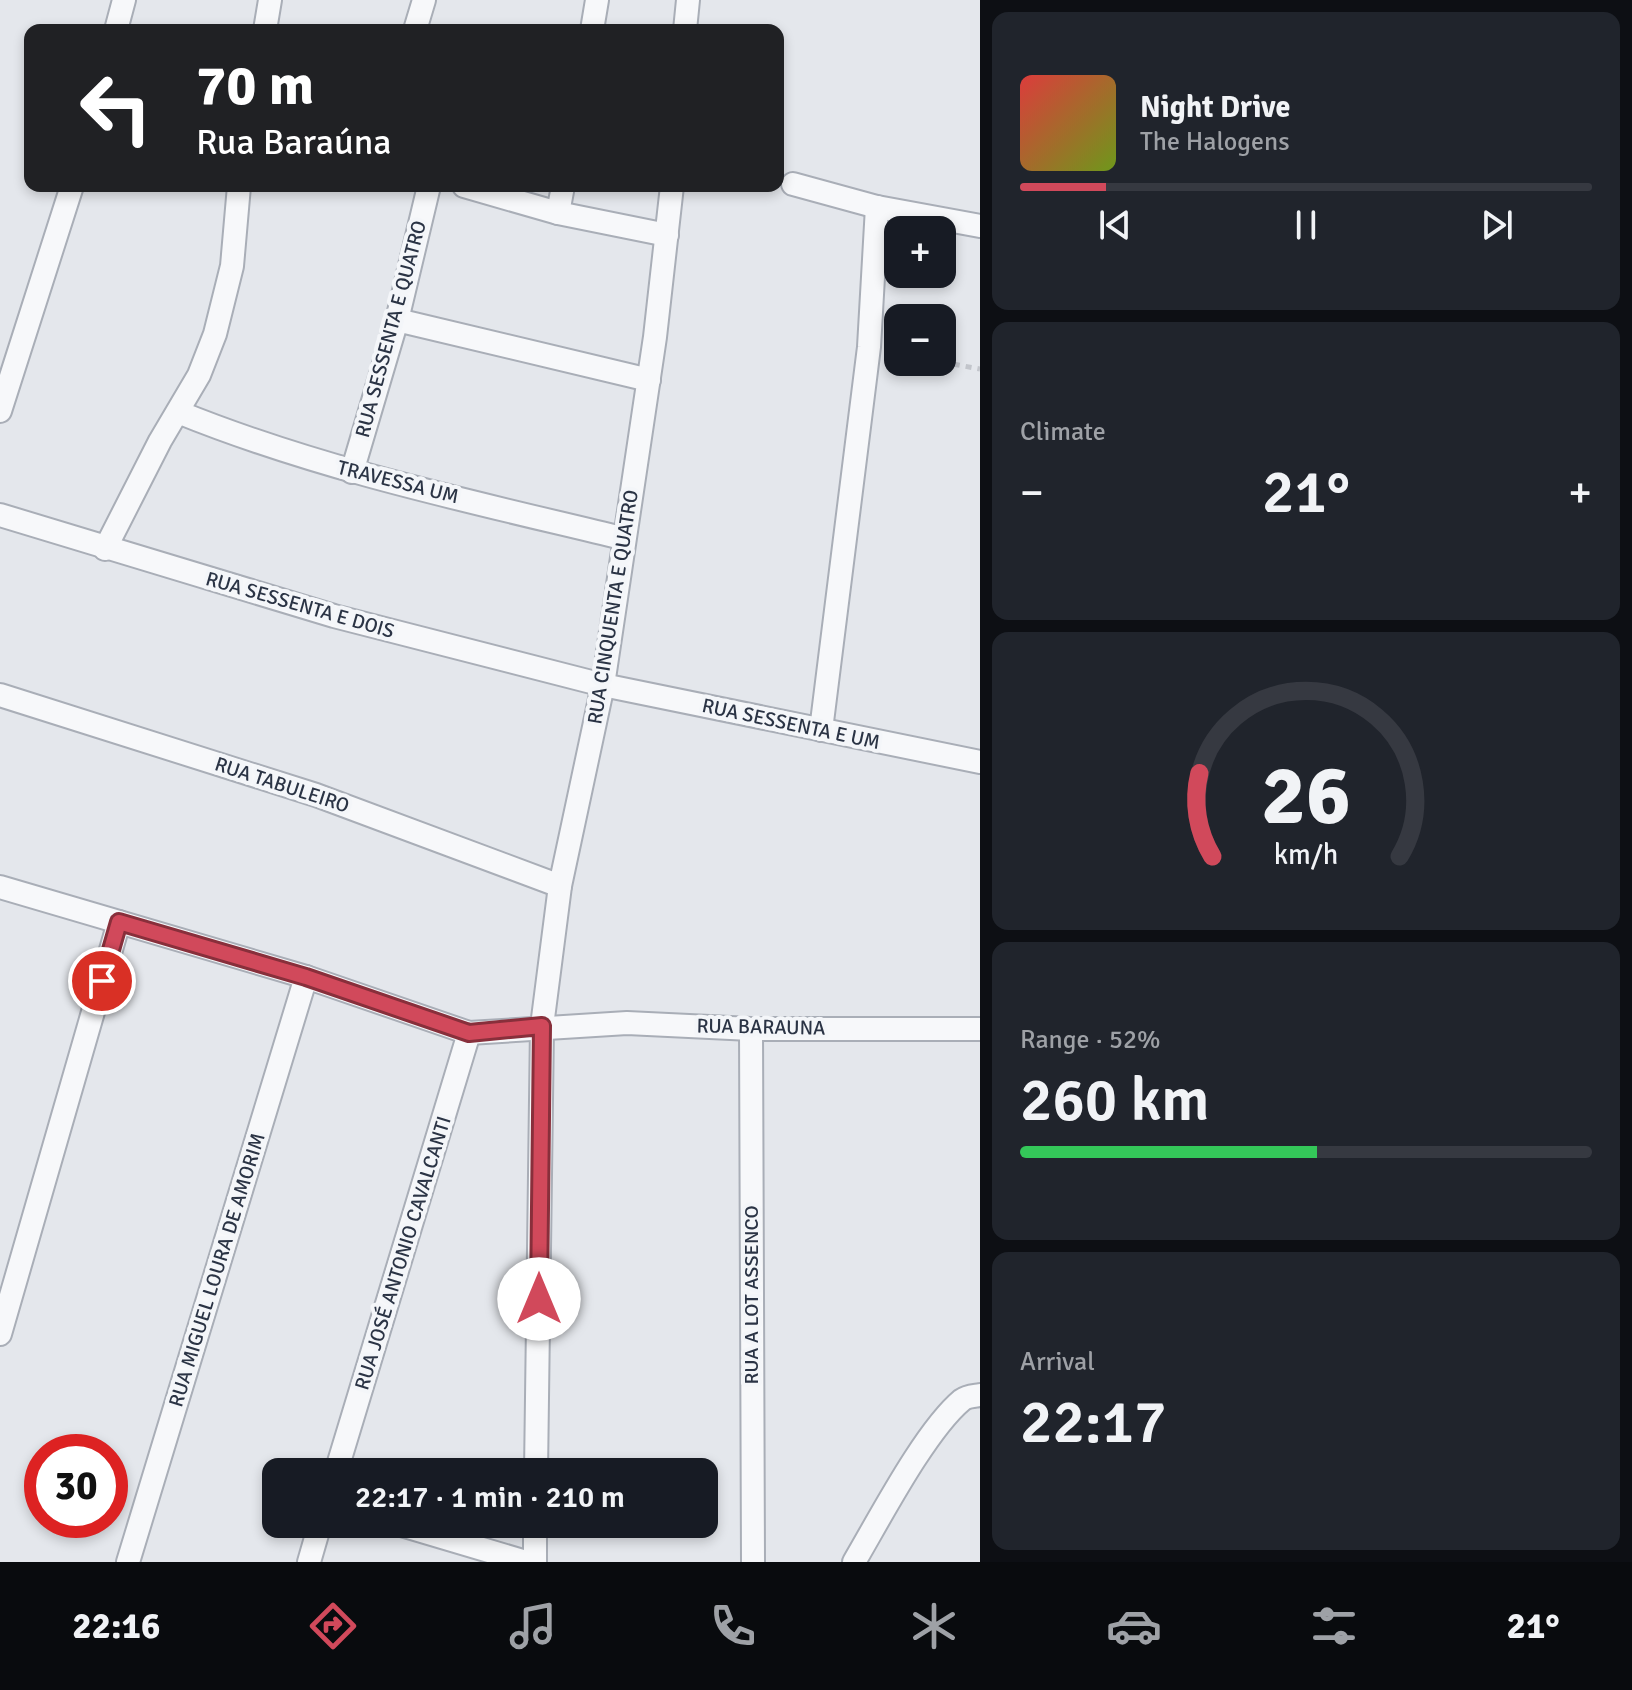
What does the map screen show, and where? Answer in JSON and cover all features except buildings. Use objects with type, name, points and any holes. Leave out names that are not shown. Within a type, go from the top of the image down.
[{"type":"street","points":[[118,24],[124,0]]},
{"type":"street","points":[[266,24],[270,0]]},
{"type":"street","points":[[417,24],[424,0]]},
{"type":"street","points":[[593,24],[597,0]]},
{"type":"street","points":[[686,24],[688,0]]},
{"type":"street","points":[[793,184],[877,207],[980,226]]},
{"type":"street","points":[[0,411],[70,192]]},
{"type":"street","points":[[105,549],[199,375],[224,303],[232,266],[238,192]]},
{"type":"street","name":"RUA SESSENTA E QUATRO","points":[[352,472],[397,320],[428,192]]},
{"type":"street","points":[[485,192],[558,213],[667,235]]},
{"type":"street","points":[[558,213],[562,192]]},
{"type":"street","name":"RUA CINQUENTA E QUATRO","points":[[536,1458],[542,1026],[560,886],[603,685],[622,538],[649,380],[671,192]]},
{"type":"street","points":[[821,730],[869,347],[877,207]]},
{"type":"street","points":[[397,320],[649,380]]},
{"type":"street","name":"TRAVESSA UM","points":[[178,412],[233,434],[352,472],[622,538]]},
{"type":"street","name":"RUA SESSENTA E DOIS","points":[[0,515],[334,616],[603,685]]},
{"type":"street","name":"RUA SESSENTA E UM","points":[[603,685],[980,762]]},
{"type":"street","name":"RUA TABULEIRO","points":[[0,695],[316,795],[560,886]]},
{"type":"street","points":[[0,887],[306,977],[469,1033]]},
{"type":"street","points":[[0,1334],[119,922]]},
{"type":"street","name":"RUA MIGUEL LOURA DE AMORIM","points":[[128,1562],[306,977]]},
{"type":"street","name":"RUA BARAUNA","points":[[469,1033],[627,1023],[751,1029],[980,1029]]},
{"type":"street","name":"RUA A LOT ASSENCO","points":[[751,1029],[753,1562]]},
{"type":"street","name":"RUA JOSÉ ANTONIO CAVALCANTI","points":[[340,1458],[469,1033]]},
{"type":"street","points":[[854,1562],[916,1460],[972,1396]]},
{"type":"street","points":[[309,1562],[316,1538]]},
{"type":"street","points":[[445,1538],[526,1562]]},
{"type":"street","points":[[535,1538],[535,1562]]},
{"type":"path","points":[[956,365],[980,369]]},
{"type":"route","points":[[102,981],[119,922],[306,977],[469,1033],[542,1026],[539,1299]]}]
